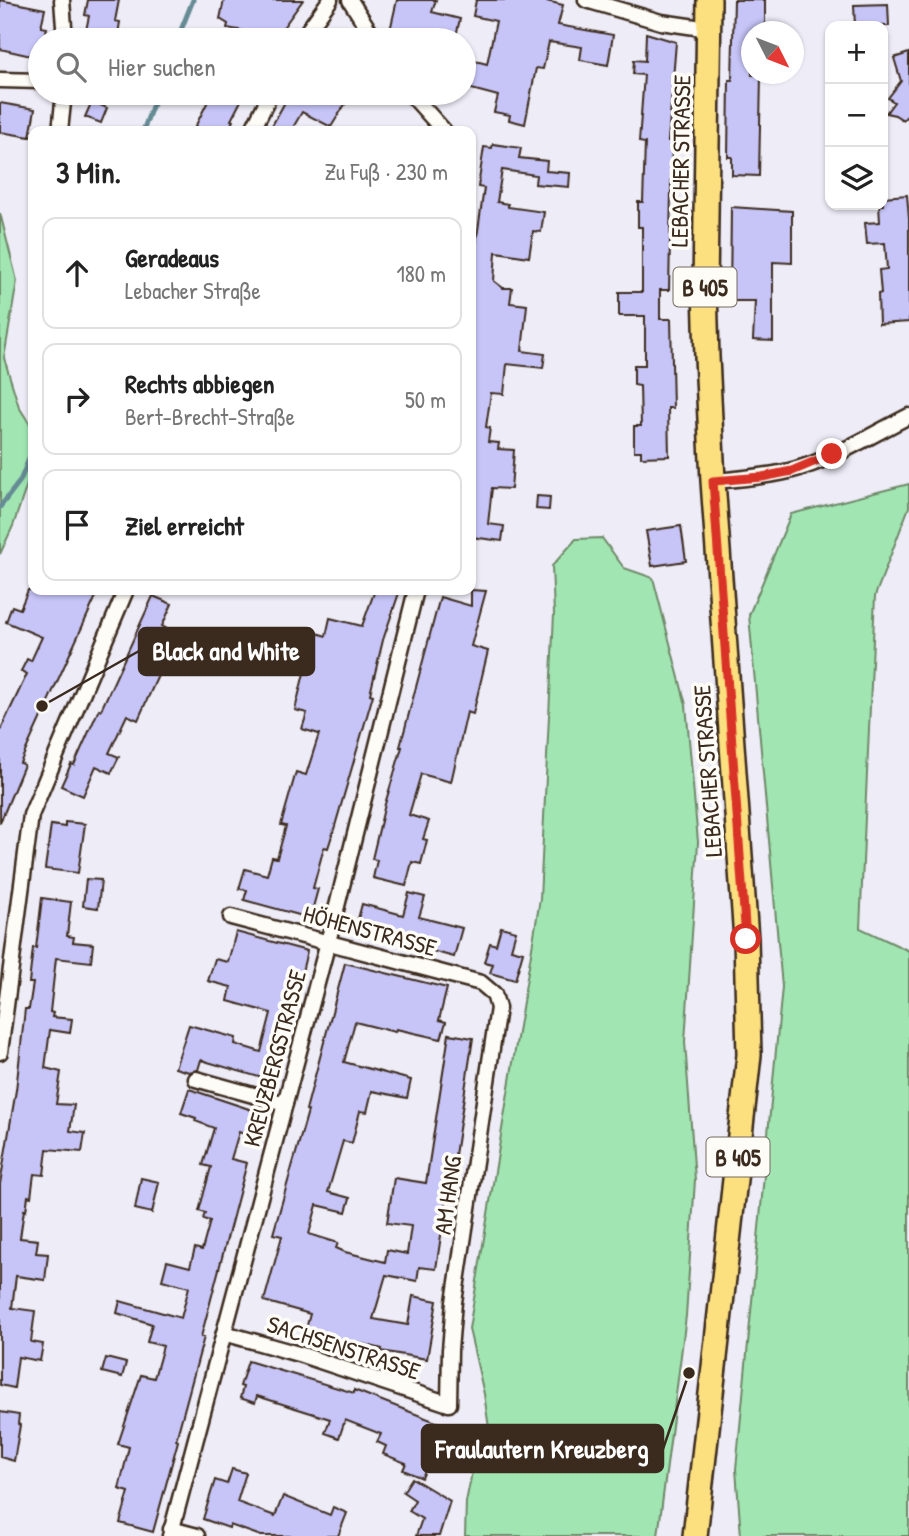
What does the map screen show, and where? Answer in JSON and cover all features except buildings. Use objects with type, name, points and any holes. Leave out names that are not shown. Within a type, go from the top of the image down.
[{"type":"main road","name":"LEBACHER STRASSE","points":[[695,1536],[749,1055],[746,939],[713,481],[705,289],[709,0]]},
{"type":"street","points":[[62,0],[64,28]]},
{"type":"street","points":[[310,28],[330,0]]},
{"type":"street","points":[[350,0],[368,28]]},
{"type":"street","points":[[586,0],[661,22],[709,29]]},
{"type":"street","points":[[0,80],[28,81]]},
{"type":"street","points":[[61,126],[63,105]]},
{"type":"street","points":[[254,126],[265,105]]},
{"type":"street","points":[[421,105],[440,126]]},
{"type":"street","points":[[713,481],[762,477],[792,471],[909,416]]},
{"type":"street","points":[[0,1052],[31,815],[125,595]]},
{"type":"street","name":"KREUZBERGSTRASSE","points":[[170,1532],[328,942],[415,595]]},
{"type":"street","name":"HÖHENSTRASSE","points":[[231,917],[481,983],[494,994]]},
{"type":"street","name":"AM HANG","points":[[449,1404],[454,1302],[498,1008],[494,994]]},
{"type":"street","points":[[196,1079],[285,1104]]},
{"type":"street","name":"SACHSENSTRASSE","points":[[224,1333],[302,1355],[449,1404]]},
{"type":"street","points":[[170,1532],[197,1536]]},
{"type":"green space","points":[[0,213],[17,281],[4,358],[19,407],[28,421],[28,482],[0,554]]},
{"type":"green space","points":[[909,484],[909,507],[875,596],[860,928],[909,951],[909,1536],[741,1536],[736,1469],[782,987],[749,615],[791,514]]},
{"type":"green space","points":[[602,538],[624,568],[653,578],[686,705],[698,842],[685,1042],[695,1180],[686,1316],[658,1536],[465,1536],[466,1502],[475,1457],[489,1428],[469,1329],[540,899],[554,614],[552,566],[576,539]]},
{"type":"waterway","points":[[182,28],[193,0]]},
{"type":"waterway","points":[[145,126],[153,105]]},
{"type":"waterway","points":[[0,507],[20,481],[28,461]]},
{"type":"place","name":"Black and White","points":[[42,706]]},
{"type":"place","name":"Fraulautern Kreuzberg","points":[[689,1373]]},
{"type":"route","points":[[746,939],[713,481],[762,477],[792,471],[832,454]]}]
